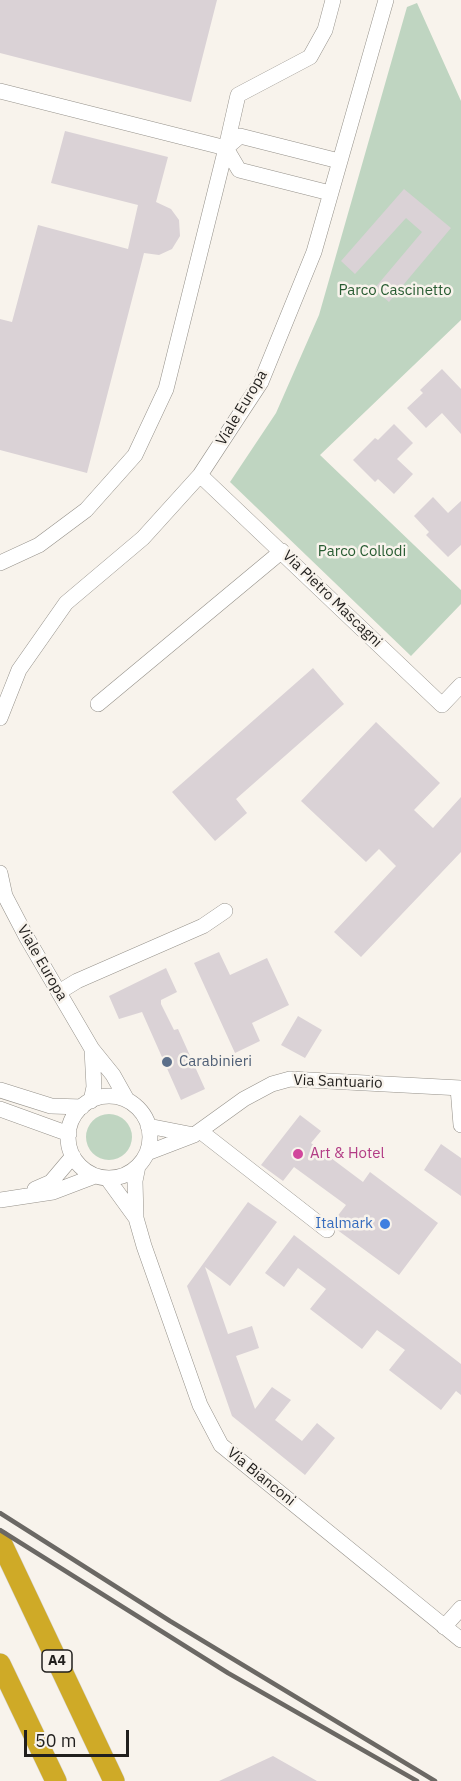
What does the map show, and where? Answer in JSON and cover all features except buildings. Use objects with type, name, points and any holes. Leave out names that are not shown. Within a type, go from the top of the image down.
[{"type":"highway","name":"A4","points":[[0,1540],[114,1781]]},
{"type":"highway","points":[[0,1664],[56,1781]]},
{"type":"street","points":[[0,563],[39,545],[86,510],[135,455],[166,389],[238,95],[310,57],[325,30],[333,0]]},
{"type":"street","name":"Viale Europa","points":[[0,718],[19,670],[66,603],[143,538],[200,475],[261,382],[314,252],[386,0]]},
{"type":"street","points":[[0,91],[226,148],[239,170],[330,193]]},
{"type":"street","points":[[226,148],[240,136],[339,161]]},
{"type":"street","name":"Via Pietro Mascagni","points":[[200,475],[442,705],[461,686]]},
{"type":"street","points":[[98,704],[282,551]]},
{"type":"street","name":"Viale Europa","points":[[0,873],[5,896],[58,992],[92,1049],[113,1075],[127,1100]]},
{"type":"street","points":[[58,992],[77,981],[203,926],[225,910]]},
{"type":"street","name":"Viale Europa","points":[[86,1104],[93,1087],[92,1049]]},
{"type":"street","name":"Via Santuario","points":[[147,1153],[197,1133],[244,1099],[272,1084],[290,1079],[460,1088]]},
{"type":"street","points":[[460,1088],[461,1125]]},
{"type":"street","points":[[0,1090],[51,1106],[86,1104],[109,1097],[127,1100],[144,1115],[150,1139],[147,1153],[138,1166],[118,1177],[101,1177],[53,1192],[21,1195],[0,1200]]},
{"type":"street","points":[[86,1104],[70,1124],[69,1134],[73,1156],[86,1171],[101,1177]]},
{"type":"street","points":[[0,1109],[69,1134]]},
{"type":"street","points":[[148,1126],[197,1133],[327,1230]]},
{"type":"street","points":[[21,1195],[51,1182],[73,1156]]},
{"type":"street","name":"Via Bianconi","points":[[138,1166],[136,1218],[200,1405],[221,1445],[461,1640]]},
{"type":"street","name":"Via Bianconi","points":[[101,1177],[136,1218]]},
{"type":"street","points":[[444,1627],[461,1608]]},
{"type":"green space","name":"Parco Cascinetto","points":[[417,3],[461,101],[461,320],[320,455],[461,590],[461,604],[411,656],[230,482],[276,413],[319,315],[407,7]]},
{"type":"green space","points":[[109,1114],[125,1121],[132,1137],[125,1153],[109,1160],[93,1153],[86,1137],[93,1121]]},
{"type":"railway","points":[[0,1513],[170,1621],[435,1781]]},
{"type":"railway","points":[[0,1530],[228,1673],[417,1781]]},
{"type":"place","name":"Carabinieri","points":[[167,1062]]},
{"type":"place","name":"Art & Hotel","points":[[298,1154]]},
{"type":"place","name":"Italmark","points":[[385,1224]]},
{"type":"park label","name":"Parco Collodi","points":[[362,552]]}]
